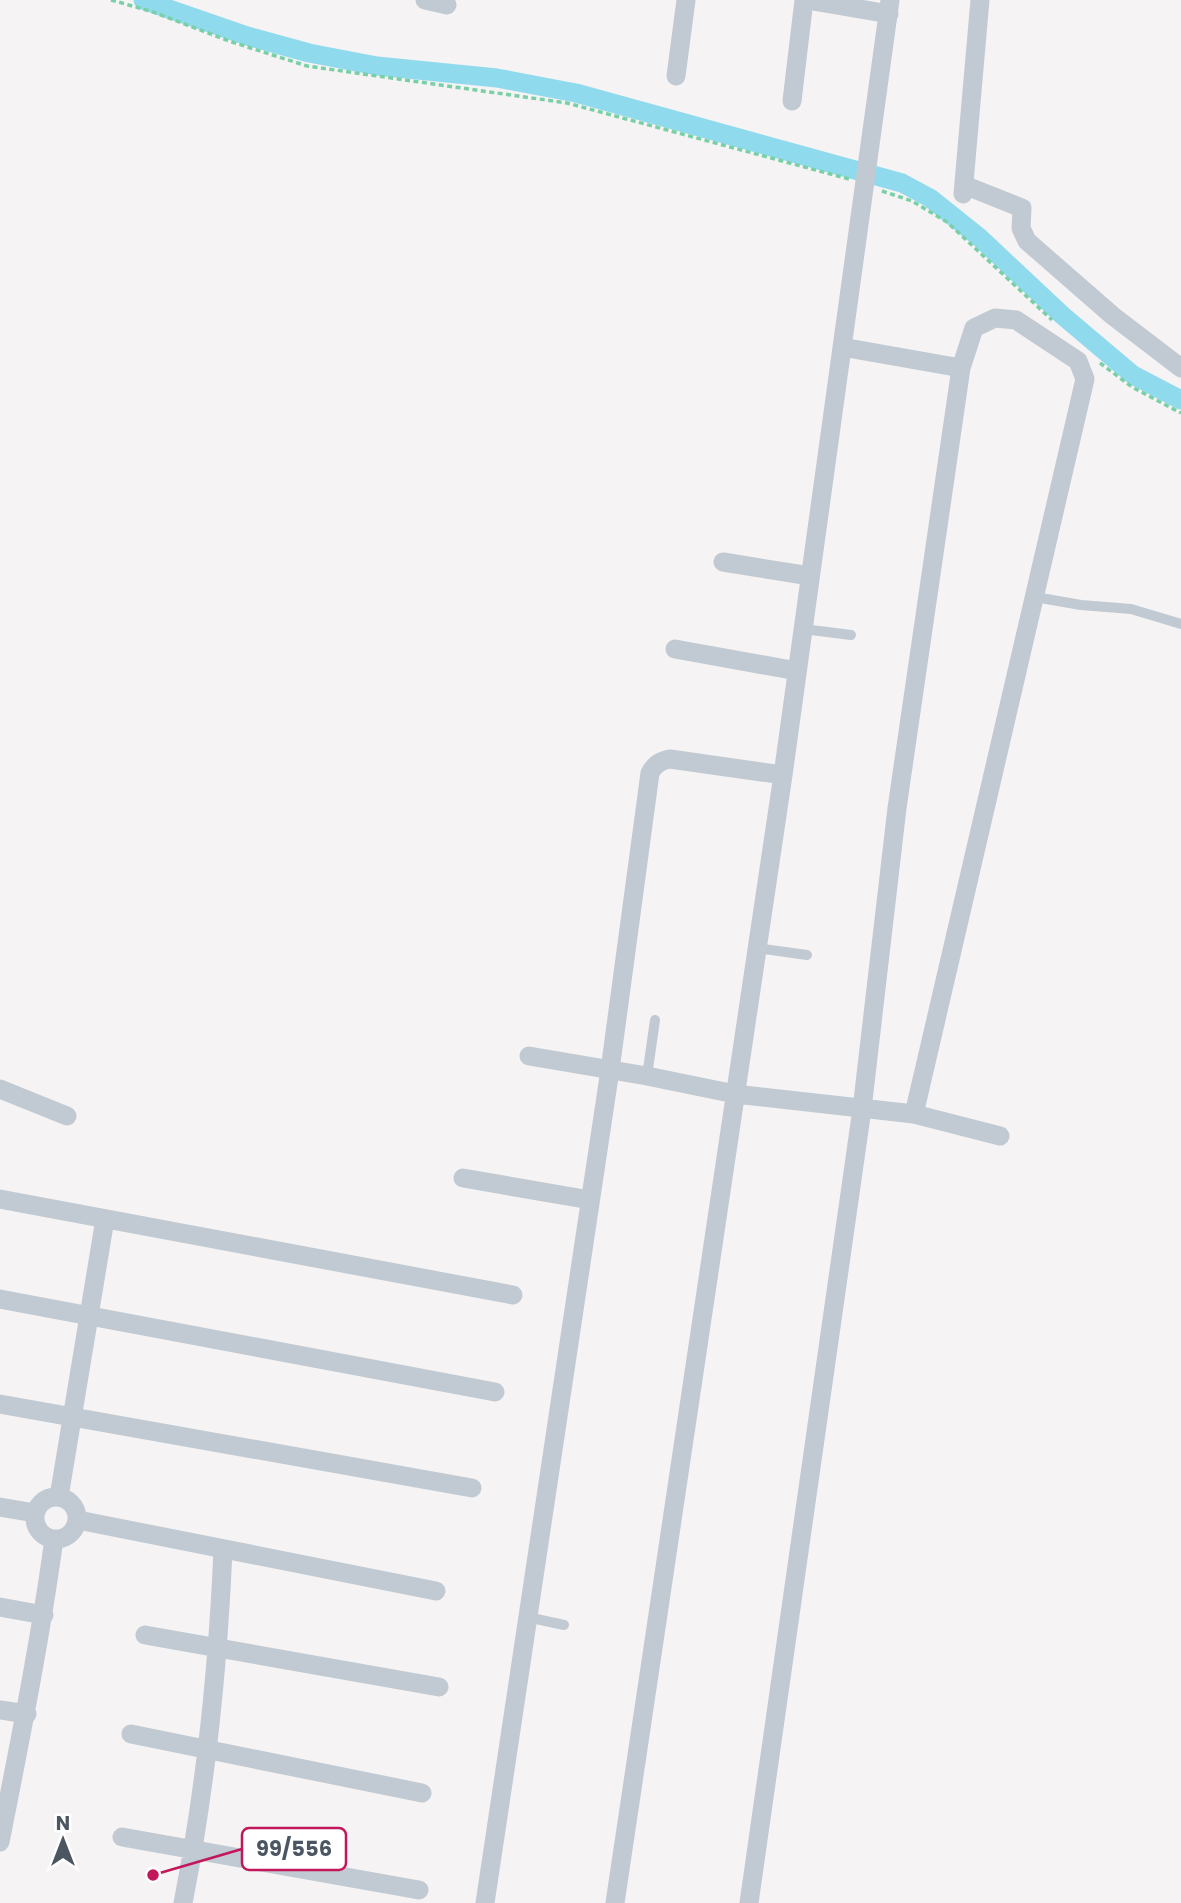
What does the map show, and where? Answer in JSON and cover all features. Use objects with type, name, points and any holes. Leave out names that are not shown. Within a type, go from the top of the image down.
[{"type":"street","points":[[425,0],[447,5]]},
{"type":"street","points":[[676,76],[685,0]]},
{"type":"street","points":[[615,1903],[783,775],[842,347],[868,182],[889,7],[806,0],[792,101]]},
{"type":"street","points":[[980,0],[963,190],[1022,208],[1021,228],[1027,241],[1113,316],[1181,368]]},
{"type":"street","points":[[749,1903],[862,1109],[897,808],[961,368],[974,328],[995,318],[1016,320],[1078,361],[1085,379],[914,1114]]},
{"type":"street","points":[[842,347],[961,368]]},
{"type":"street","points":[[723,562],[810,576]]},
{"type":"street","points":[[675,649],[797,671]]},
{"type":"street","points":[[485,1903],[610,1070],[650,773],[661,761],[670,759],[783,775]]},
{"type":"street","points":[[529,1056],[734,1094],[914,1114],[1000,1136]]},
{"type":"street","points":[[0,1089],[67,1116]]},
{"type":"street","points":[[463,1178],[590,1200]]},
{"type":"street","points":[[0,1199],[513,1295]]},
{"type":"street","points":[[59,1497],[105,1219]]},
{"type":"street","points":[[0,1299],[495,1392]]},
{"type":"street","points":[[0,1404],[472,1488]]},
{"type":"street","points":[[59,1497],[73,1505],[78,1520],[67,1537],[54,1539],[41,1533],[35,1513],[47,1499],[59,1497]]},
{"type":"street","points":[[0,1507],[35,1513]]},
{"type":"street","points":[[78,1520],[436,1591]]},
{"type":"street","points":[[0,1842],[3,1812],[26,1714],[44,1615],[54,1539]]},
{"type":"street","points":[[183,1903],[194,1851],[208,1751],[219,1646],[223,1549]]},
{"type":"street","points":[[0,1607],[44,1615]]},
{"type":"street","points":[[145,1635],[439,1687]]},
{"type":"street","points":[[0,1710],[26,1714]]},
{"type":"street","points":[[131,1734],[422,1793]]},
{"type":"street","points":[[122,1837],[419,1890]]},
{"type":"lane","points":[[1035,597],[1081,605],[1131,609],[1181,624]]},
{"type":"lane","points":[[803,629],[851,635]]},
{"type":"lane","points":[[757,948],[807,956]]},
{"type":"lane","points":[[647,1076],[655,1020]]},
{"type":"lane","points":[[527,1617],[564,1625]]},
{"type":"path","points":[[111,0],[307,65],[567,103],[868,182],[912,201],[947,222],[1058,325]]},
{"type":"path","points":[[1092,358],[1132,387],[1181,413]]},
{"type":"waterway","points":[[143,0],[247,36],[309,53],[377,66],[497,78],[576,93],[902,183],[930,198],[980,238],[1062,315],[1133,375],[1181,400]]},
{"type":"place","name":"99/556","points":[[153,1875]]}]
